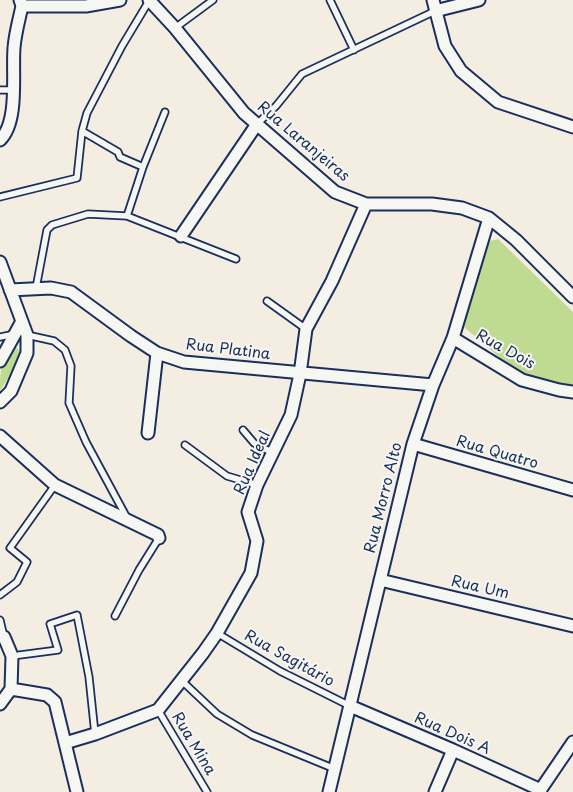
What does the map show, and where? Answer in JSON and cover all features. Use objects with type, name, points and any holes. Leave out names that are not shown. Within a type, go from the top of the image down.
[{"type":"street","points":[[0,140],[4,136],[13,109],[14,48],[21,3],[86,6],[120,0]]},
{"type":"street","name":"Rua Laranjeiras","points":[[149,0],[175,28],[230,96],[257,124],[335,192],[366,204],[442,205],[462,208],[488,218],[516,240],[573,298]]},
{"type":"street","points":[[478,0],[434,5],[445,46],[461,71],[498,102],[573,127]]},
{"type":"street","points":[[181,236],[257,124]]},
{"type":"street","name":"Rua Ideal","points":[[65,743],[95,734],[158,710],[217,633],[251,573],[257,541],[248,512],[257,485],[291,415],[300,374],[306,329],[332,281],[366,204]]},
{"type":"street","name":"Rua Morro Alto","points":[[329,792],[413,444],[433,385],[453,338],[488,218]]},
{"type":"street","points":[[0,262],[27,335],[27,353],[11,391],[0,402]]},
{"type":"street","name":"Rua Platina","points":[[10,290],[51,288],[71,292],[157,353],[184,362],[433,385]]},
{"type":"street","points":[[0,361],[21,323]]},
{"type":"street","name":"Rua Dois","points":[[453,338],[522,380],[573,392]]},
{"type":"street","points":[[148,433],[157,353]]},
{"type":"street","points":[[0,436],[55,485],[158,535],[159,538]]},
{"type":"street","name":"Rua Quatro","points":[[413,444],[573,490]]},
{"type":"street","name":"Rua Um","points":[[380,580],[573,626]]},
{"type":"street","points":[[0,704],[11,689],[12,656],[2,637]]},
{"type":"street","points":[[11,689],[47,695],[55,702],[77,792]]},
{"type":"street","name":"Rua Dois A","points":[[350,706],[453,750],[540,791]]},
{"type":"street","points":[[540,791],[573,742]]},
{"type":"street","points":[[435,792],[453,750]]},
{"type":"lane","points":[[0,197],[77,178],[82,131],[87,112],[149,0]]},
{"type":"lane","points":[[175,28],[213,0]]},
{"type":"lane","points":[[330,0],[354,50]]},
{"type":"lane","points":[[257,124],[276,106],[302,74],[354,50],[434,5]]},
{"type":"lane","points":[[0,90],[13,90]]},
{"type":"lane","points":[[127,216],[143,167],[165,112]]},
{"type":"lane","points":[[82,131],[118,152],[120,157],[143,167]]},
{"type":"lane","points":[[36,288],[47,230],[52,225],[88,214],[127,216],[236,259]]},
{"type":"lane","points":[[268,301],[306,329]]},
{"type":"lane","points":[[0,337],[15,334],[27,335],[54,341],[65,350],[71,366],[68,403],[86,442],[129,522]]},
{"type":"lane","points":[[243,430],[254,443],[273,453]]},
{"type":"lane","points":[[185,445],[227,476],[257,485]]},
{"type":"lane","points":[[0,595],[18,582],[27,562],[10,548],[55,485]]},
{"type":"lane","points":[[115,616],[139,570],[159,538]]},
{"type":"lane","points":[[12,656],[58,650],[50,624],[77,615],[89,677],[95,734]]},
{"type":"lane","points":[[0,620],[2,637]]},
{"type":"lane","name":"Rua Sagitário","points":[[217,633],[280,671],[350,706]]},
{"type":"lane","points":[[182,681],[217,714],[252,736],[335,768]]},
{"type":"lane","name":"Rua Mina","points":[[158,710],[207,792]]},
{"type":"green space","points":[[498,239],[573,312],[573,386],[558,387],[521,376],[463,326],[462,319],[490,241]]},
{"type":"green space","points":[[16,347],[21,353],[21,358],[0,391],[2,366],[7,356]]}]
